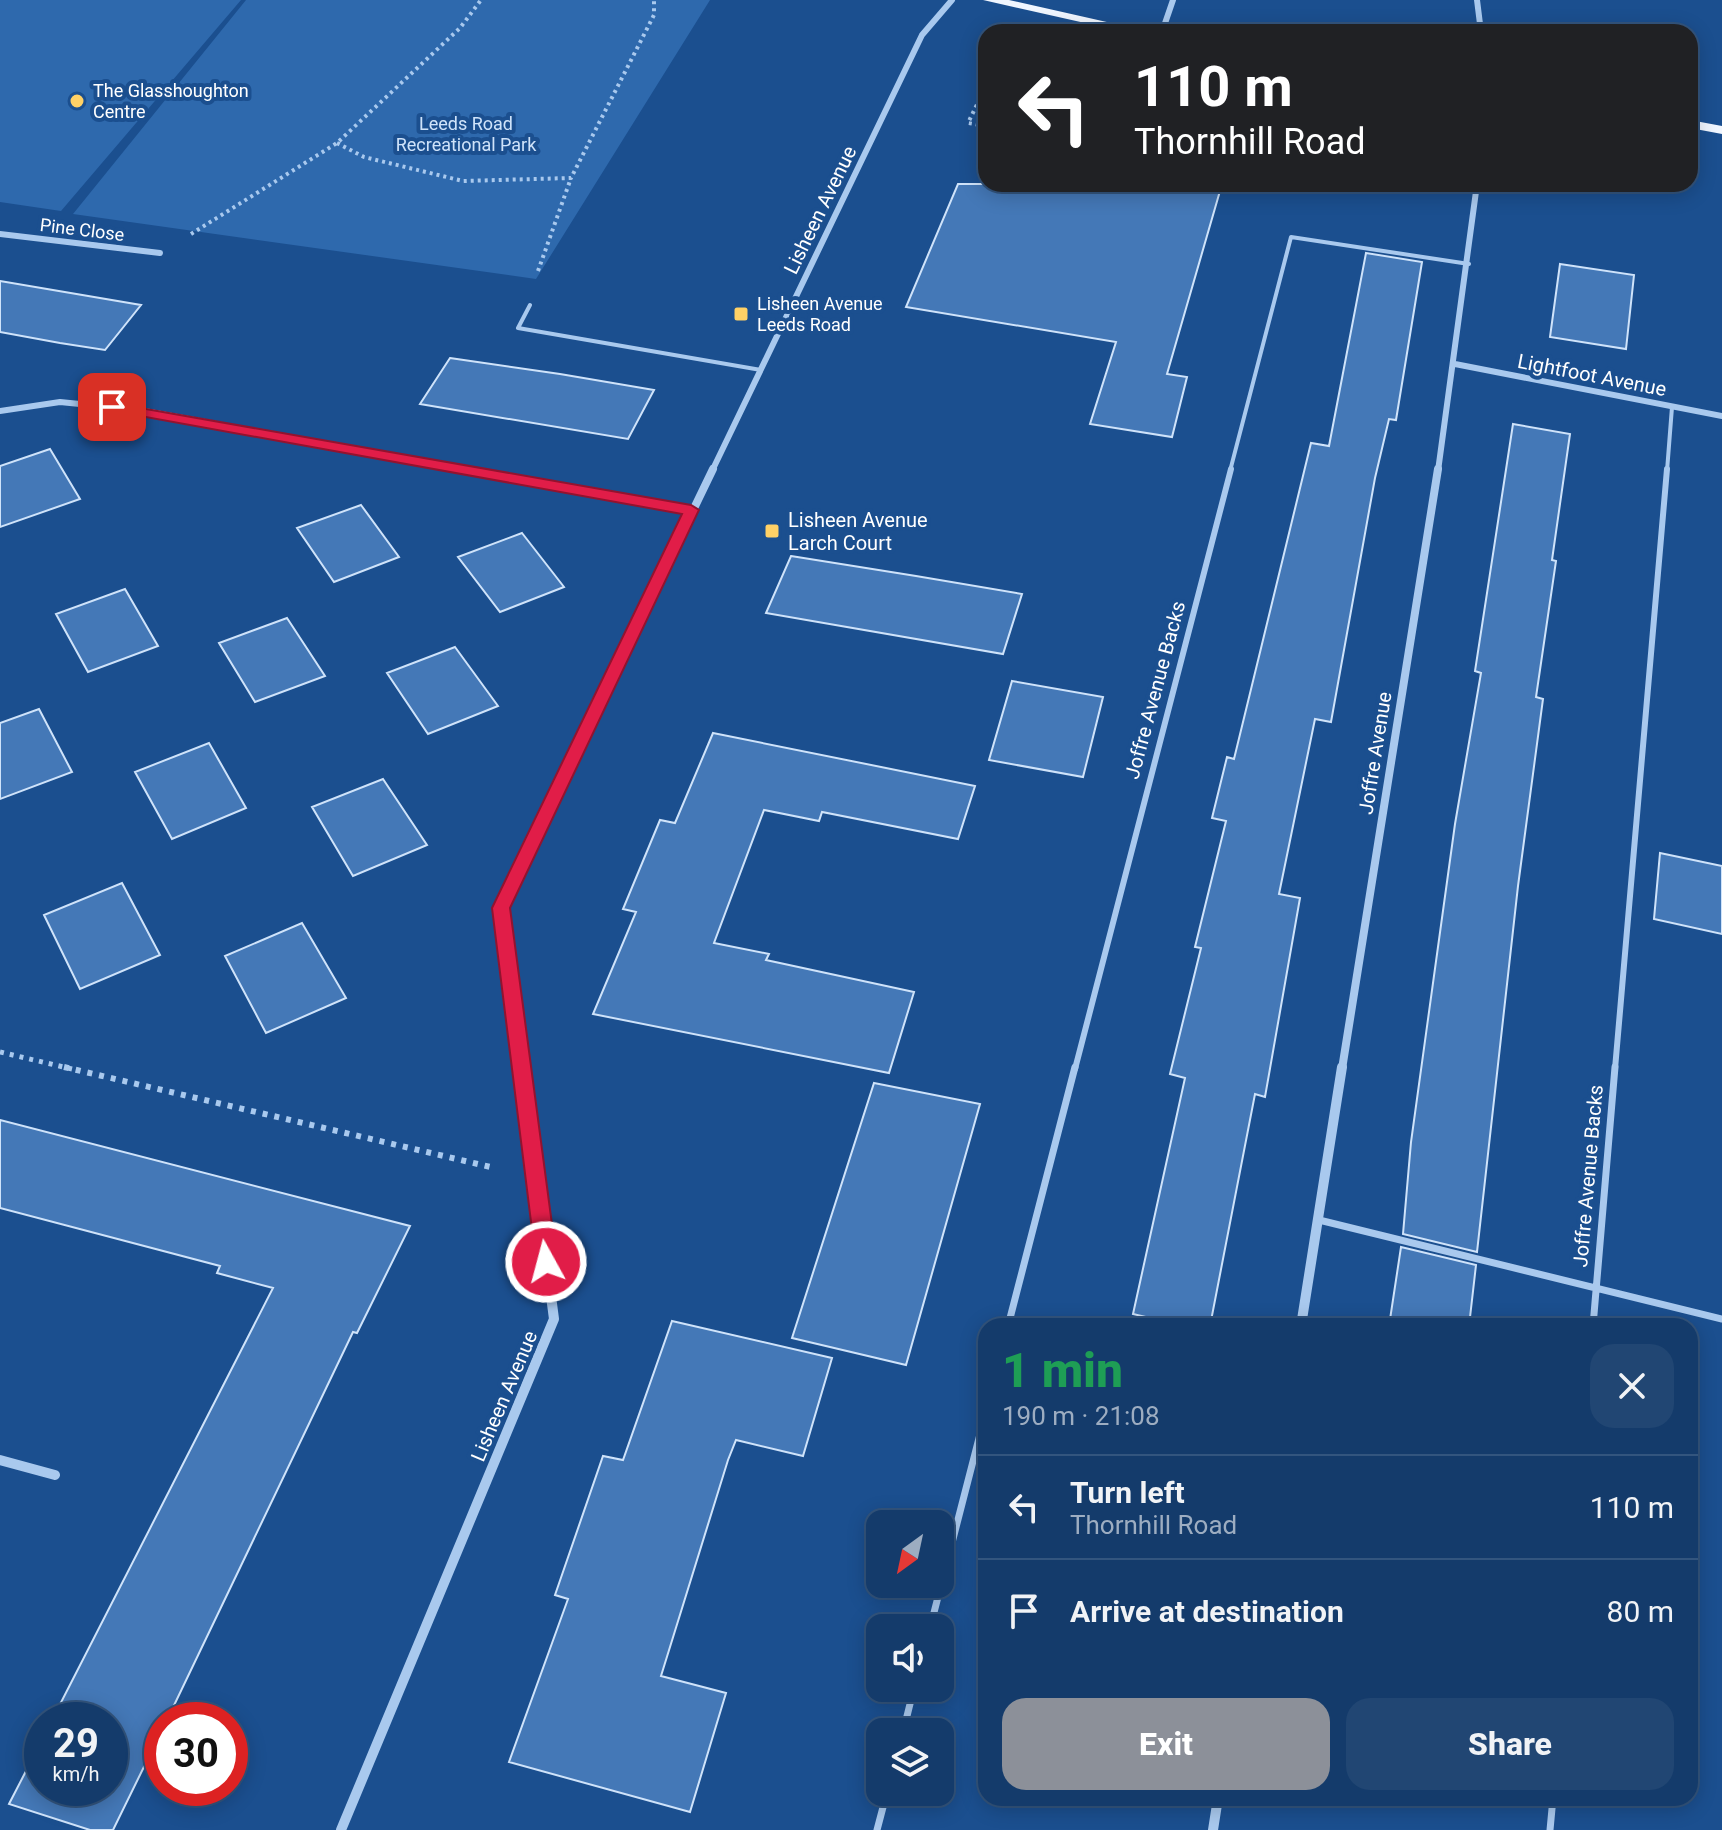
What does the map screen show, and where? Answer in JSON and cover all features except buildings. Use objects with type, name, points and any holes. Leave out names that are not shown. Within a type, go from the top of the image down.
[{"type":"main road","points":[[990,0],[1106,24]]},
{"type":"main road","points":[[1698,126],[1722,130]]},
{"type":"street","name":"Lisheen Avenue","points":[[341,1830],[554,1319],[501,908],[922,35],[952,0]]},
{"type":"street","points":[[1165,24],[1173,0]]},
{"type":"street","points":[[1477,0],[1480,24]]},
{"type":"street","name":"Joffre Avenue","points":[[1302,1318],[1455,364],[1476,192]]},
{"type":"street","name":"Pine Close","points":[[0,234],[160,253]]},
{"type":"street","name":"Lightfoot Avenue","points":[[1455,364],[1722,416]]},
{"type":"street","points":[[0,411],[60,402],[139,410],[691,510]]},
{"type":"street","points":[[0,1460],[55,1475]]},
{"type":"street","points":[[1213,1830],[1217,1806]]},
{"type":"lane","name":"Joffre Avenue Backs","points":[[1010,1318],[1291,237],[1469,264]]},
{"type":"lane","points":[[530,305],[518,328],[761,370]]},
{"type":"lane","name":"Joffre Avenue Backs","points":[[1594,1318],[1672,407]]},
{"type":"lane","points":[[1319,1220],[1722,1319]]},
{"type":"lane","points":[[934,1614],[978,1442]]},
{"type":"lane","points":[[877,1830],[883,1806]]},
{"type":"lane","points":[[1550,1830],[1552,1806]]},
{"type":"path","points":[[160,253],[337,143],[460,28],[481,0]]},
{"type":"path","points":[[530,305],[540,266],[571,178],[654,15],[654,0]]},
{"type":"path","points":[[978,102],[968,123],[978,125]]},
{"type":"path","points":[[337,143],[364,157],[463,181],[571,178]]},
{"type":"path","points":[[0,1052],[535,1178]]},
{"type":"green space","name":"The Glasshoughton Centre","points":[[0,0],[241,0],[61,211],[0,202]]},
{"type":"green space","name":"Leeds Road Recreational Park","points":[[246,0],[710,0],[536,279],[73,214]]},
{"type":"place","name":"The Glasshoughton Centre","points":[[77,101]]},
{"type":"place","name":"Lisheen Avenue Leeds Road","points":[[741,314]]},
{"type":"place","name":"Lisheen Avenue Larch Court","points":[[772,531]]},
{"type":"route","points":[[112,407],[691,510],[501,908],[546,1262]]}]
